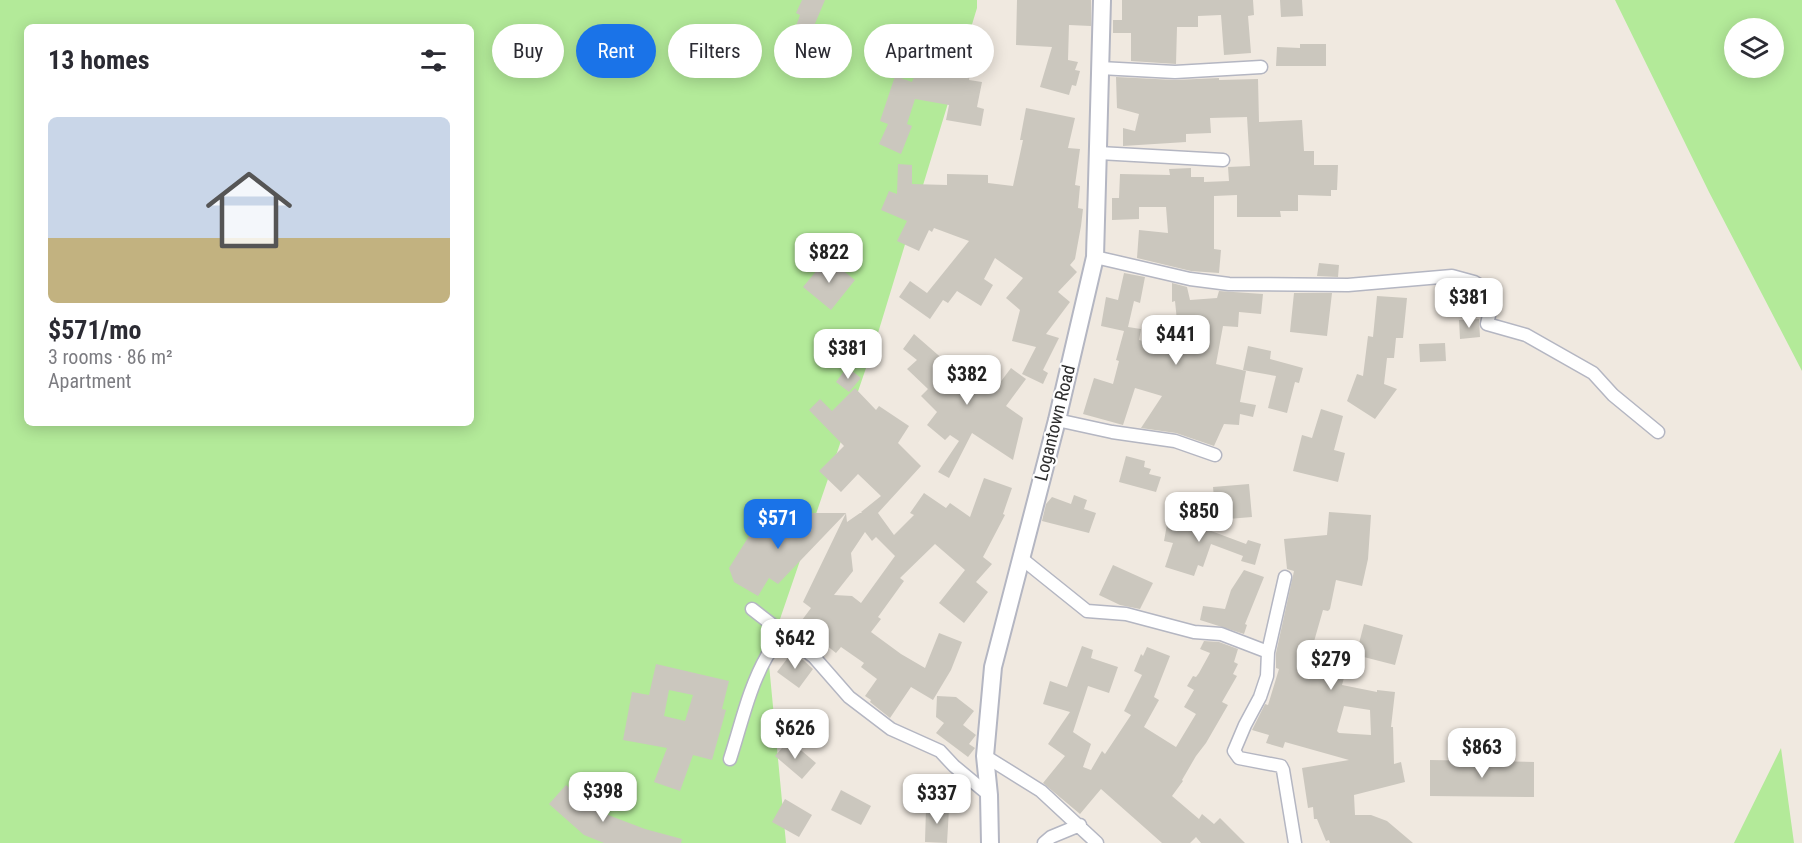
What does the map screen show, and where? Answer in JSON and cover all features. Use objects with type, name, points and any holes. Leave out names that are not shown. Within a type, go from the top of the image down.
[{"type":"street","name":"Logantown Road","points":[[990,843],[985,756],[993,668],[1057,420],[1095,257],[1102,0]]},
{"type":"street","points":[[1100,68],[1175,72],[1261,67]]},
{"type":"street","points":[[1099,153],[1223,160]]},
{"type":"street","points":[[1095,257],[1190,279],[1229,284],[1348,285],[1452,276],[1474,282],[1494,294],[1487,324],[1526,335],[1593,373],[1613,395],[1658,432]]},
{"type":"street","points":[[1057,420],[1112,432],[1175,441],[1215,455]]},
{"type":"street","points":[[1021,558],[1087,611],[1126,614],[1194,632],[1221,634],[1268,652]]},
{"type":"street","points":[[1286,577],[1268,652],[1267,676],[1260,697],[1234,751],[1239,758],[1281,766],[1295,843]]},
{"type":"street","points":[[752,609],[814,657],[849,697],[891,729],[940,751],[954,766],[989,795]]},
{"type":"street","points":[[730,759],[759,673],[768,654],[786,635]]},
{"type":"street","points":[[985,756],[1041,792],[1098,843]]},
{"type":"street","points":[[1044,843],[1051,837],[1080,825]]},
{"type":"green space","points":[[0,0],[977,0],[972,24],[864,24],[864,78],[956,78],[878,333],[768,654],[786,843],[0,843]]},
{"type":"green space","points":[[1615,0],[1802,0],[1802,371],[1709,192]]},
{"type":"green space","points":[[1781,748],[1794,843],[1734,843]]},
{"type":"building","points":[[802,0],[825,0],[815,24],[797,24],[800,15],[796,13]]},
{"type":"building","points":[[1017,0],[1091,0],[1091,26],[1069,25],[1068,60],[1078,62],[1075,70],[1080,71],[1076,86],[1072,85],[1069,95],[1040,87],[1052,47],[1016,45]]},
{"type":"building","points":[[1122,0],[1253,0],[1254,15],[1248,16],[1251,53],[1224,55],[1221,15],[1198,16],[1198,27],[1177,27],[1176,64],[1131,61],[1131,33],[1113,33],[1113,20],[1122,20]]},
{"type":"building","points":[[1280,0],[1302,0],[1303,16],[1281,17]]},
{"type":"building","points":[[1300,44],[1326,44],[1326,66],[1276,66],[1277,47],[1300,48]]},
{"type":"building","points":[[1116,77],[1175,80],[1258,79],[1259,122],[1302,120],[1304,151],[1314,151],[1314,165],[1338,165],[1337,190],[1331,190],[1331,196],[1298,195],[1298,211],[1280,211],[1281,217],[1237,217],[1237,195],[1214,196],[1214,249],[1221,250],[1219,273],[1191,271],[1137,258],[1139,230],[1168,233],[1166,207],[1139,207],[1139,219],[1112,220],[1112,198],[1119,198],[1120,174],[1170,175],[1169,169],[1191,168],[1191,177],[1204,177],[1204,182],[1229,181],[1228,167],[1250,166],[1247,117],[1210,118],[1211,133],[1186,134],[1186,142],[1123,146],[1123,128],[1135,131],[1139,114],[1117,108]]},
{"type":"building","points":[[894,78],[912,82],[914,78],[969,78],[969,80],[982,82],[977,107],[984,109],[981,126],[946,120],[949,105],[915,99],[907,124],[912,126],[901,154],[879,144],[888,124],[880,121]]},
{"type":"building","points":[[1026,108],[1075,118],[1068,148],[1080,149],[1075,185],[1080,186],[1078,208],[1083,209],[1075,259],[1070,265],[1077,272],[1058,292],[1070,302],[1046,334],[1059,338],[1043,370],[1048,373],[1043,384],[1022,374],[1036,347],[1012,341],[1020,310],[1006,298],[1023,278],[995,258],[984,279],[993,285],[981,306],[957,291],[948,303],[943,300],[930,319],[899,297],[910,281],[927,293],[969,241],[934,228],[932,232],[929,230],[919,251],[897,241],[907,221],[881,210],[889,191],[897,194],[898,164],[912,165],[912,184],[947,185],[947,174],[988,175],[988,183],[1013,186],[1023,140],[1020,140]]},
{"type":"building","points":[[827,258],[855,280],[831,310],[803,287]]},
{"type":"building","points":[[1319,263],[1339,265],[1338,277],[1317,276]]},
{"type":"building","points":[[1124,273],[1145,277],[1140,303],[1134,301],[1128,327],[1141,329],[1139,340],[1177,350],[1183,320],[1177,321],[1175,301],[1172,302],[1172,283],[1187,287],[1190,300],[1217,298],[1219,291],[1263,294],[1261,314],[1239,312],[1238,327],[1223,326],[1216,364],[1246,371],[1240,402],[1256,405],[1253,417],[1240,414],[1239,425],[1224,424],[1214,446],[1176,433],[1141,428],[1162,396],[1135,388],[1123,425],[1083,414],[1094,378],[1113,384],[1119,361],[1116,360],[1124,331],[1101,326],[1106,297],[1118,300]]},
{"type":"building","points":[[1294,293],[1332,293],[1327,336],[1290,332]]},
{"type":"building","points":[[1377,296],[1407,298],[1403,338],[1396,338],[1394,358],[1387,358],[1384,384],[1397,389],[1375,419],[1347,401],[1357,374],[1363,376],[1368,336],[1373,337]]},
{"type":"building","points":[[1479,319],[1480,337],[1460,339],[1459,320]]},
{"type":"building","points":[[914,334],[945,361],[938,368],[965,393],[983,374],[996,388],[1011,368],[1026,379],[1006,406],[1023,418],[1013,460],[972,433],[949,478],[938,472],[959,441],[950,435],[945,440],[927,425],[937,412],[921,396],[928,389],[907,369],[917,360],[903,349]]},
{"type":"building","points":[[1445,343],[1446,361],[1420,362],[1419,344]]},
{"type":"building","points":[[1248,346],[1271,351],[1270,359],[1303,368],[1299,383],[1295,382],[1287,413],[1268,408],[1276,376],[1243,370]]},
{"type":"building","points":[[847,367],[861,378],[849,392],[836,382]]},
{"type":"building","points":[[855,388],[876,410],[879,406],[909,426],[898,443],[921,466],[878,513],[894,535],[914,515],[910,513],[924,493],[946,508],[950,503],[970,517],[984,478],[1012,488],[1003,514],[1005,515],[983,557],[992,564],[976,582],[988,592],[964,623],[939,603],[965,570],[935,544],[900,578],[904,581],[878,617],[881,619],[871,632],[925,668],[939,633],[962,642],[951,670],[933,700],[911,687],[890,718],[865,696],[877,679],[861,667],[864,663],[841,647],[836,653],[811,633],[812,628],[802,620],[811,608],[803,602],[846,513],[847,522],[862,513],[881,496],[858,474],[841,492],[819,471],[844,446],[809,410],[820,399],[832,411]],"holes":[[[865,532],[872,541],[876,537],[895,556],[861,603],[852,596],[834,595],[853,571],[851,553]]]},
{"type":"building","points":[[1321,409],[1343,416],[1334,450],[1345,453],[1338,482],[1293,471],[1302,435],[1312,438]]},
{"type":"building","points":[[1126,456],[1145,461],[1144,467],[1151,469],[1149,474],[1161,477],[1156,492],[1119,482]]},
{"type":"building","points":[[1249,484],[1252,517],[1216,520],[1213,487]]},
{"type":"building","points":[[1074,495],[1087,500],[1084,509],[1096,513],[1089,533],[1042,521],[1046,504],[1052,497],[1071,504]]},
{"type":"building","points":[[1170,508],[1210,518],[1210,520],[1187,522],[1246,544],[1248,540],[1261,544],[1255,565],[1241,561],[1243,556],[1211,544],[1203,567],[1198,565],[1194,576],[1165,567],[1173,543],[1164,541]]},
{"type":"building","points":[[1329,512],[1371,515],[1368,559],[1362,586],[1336,580],[1330,609],[1323,610],[1313,645],[1351,652],[1342,685],[1377,692],[1377,690],[1395,692],[1391,727],[1393,727],[1394,764],[1401,762],[1405,782],[1354,795],[1355,815],[1371,815],[1387,821],[1413,843],[1330,843],[1329,840],[1326,841],[1317,819],[1314,819],[1313,807],[1308,808],[1302,768],[1349,760],[1285,742],[1283,748],[1266,743],[1269,735],[1252,730],[1265,704],[1268,705],[1279,669],[1276,668],[1276,653],[1294,571],[1287,569],[1284,539],[1327,535]],"holes":[[[1344,706],[1370,710],[1371,735],[1337,731]]]},
{"type":"building","points":[[798,513],[846,513],[778,584],[769,578],[758,596],[734,582],[729,568],[749,536],[745,533],[758,519],[780,538]]},
{"type":"building","points":[[1113,565],[1153,583],[1140,609],[1120,605],[1099,595]]},
{"type":"building","points":[[1244,570],[1264,577],[1245,624],[1247,625],[1244,634],[1200,620],[1203,606],[1225,609],[1231,590]]},
{"type":"building","points":[[1364,624],[1403,635],[1395,665],[1356,655]]},
{"type":"building","points":[[1204,641],[1219,642],[1238,649],[1234,662],[1238,664],[1233,674],[1237,676],[1222,702],[1228,705],[1172,796],[1199,819],[1202,814],[1214,824],[1220,818],[1245,843],[1201,843],[1196,837],[1190,843],[1162,843],[1101,789],[1080,814],[1043,783],[1065,756],[1048,744],[1070,712],[1043,704],[1050,681],[1067,687],[1082,646],[1093,650],[1091,658],[1118,667],[1109,693],[1088,686],[1073,732],[1091,744],[1083,767],[1091,770],[1102,751],[1105,754],[1131,715],[1124,711],[1142,675],[1134,671],[1141,654],[1143,656],[1147,647],[1170,656],[1154,697],[1159,700],[1144,727],[1176,747],[1196,714],[1184,707],[1194,690],[1187,686],[1193,676],[1196,677],[1199,673],[1210,653],[1200,649]]},
{"type":"building","points":[[793,651],[813,669],[799,688],[777,672]]},
{"type":"building","points":[[656,664],[729,681],[722,709],[726,710],[712,760],[693,755],[680,791],[654,782],[667,748],[623,740],[632,692],[649,695]],"holes":[[[669,690],[693,695],[685,721],[664,716]]]},
{"type":"building","points":[[937,696],[956,697],[974,711],[963,725],[976,735],[969,744],[975,748],[968,757],[936,733],[944,723],[936,717]]},
{"type":"building","points":[[789,740],[816,763],[802,779],[775,756]]},
{"type":"building","points":[[1430,760],[1534,762],[1534,797],[1430,796]]},
{"type":"building","points":[[566,785],[595,810],[645,829],[682,839],[681,843],[604,843],[584,835],[549,804]]},
{"type":"building","points":[[841,790],[871,806],[861,825],[831,810]]},
{"type":"building","points":[[785,799],[812,815],[799,837],[772,822]]},
{"type":"building","points":[[926,808],[949,809],[947,843],[925,842]]}]
